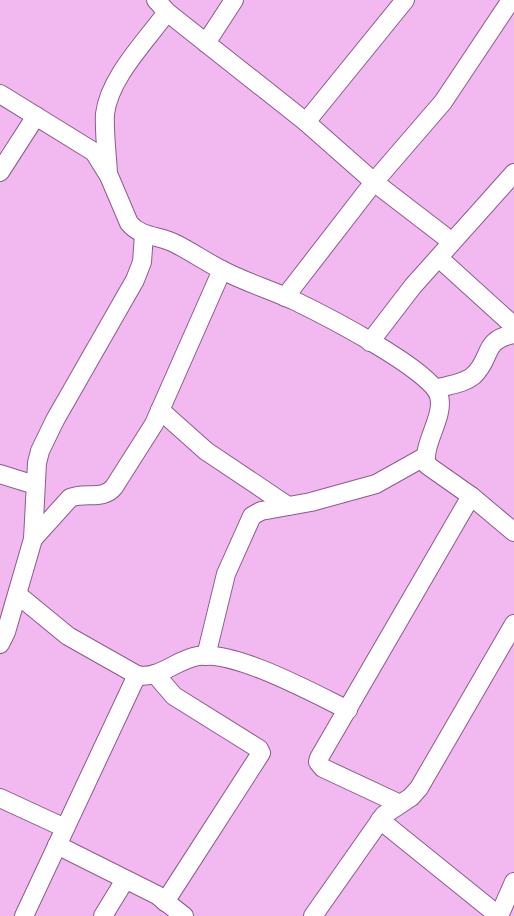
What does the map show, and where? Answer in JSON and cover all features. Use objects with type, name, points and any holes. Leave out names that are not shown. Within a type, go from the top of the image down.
[{"type":"street","points":[[206,43],[234,0]]},
{"type":"street","points":[[306,122],[405,0]]},
{"type":"street","points":[[285,297],[374,182],[443,102],[511,0]]},
{"type":"street","points":[[108,176],[105,115],[108,101],[114,83],[162,6],[306,122],[374,182],[452,242]]},
{"type":"street","points":[[0,94],[94,152],[108,176],[134,230],[174,242],[222,270],[285,297],[370,342],[425,377],[436,389],[440,407],[426,456],[427,465],[471,496],[514,532]]},
{"type":"street","points":[[0,172],[36,116]]},
{"type":"street","points":[[370,342],[413,286],[514,172]]},
{"type":"street","points":[[2,635],[18,595],[33,539],[36,463],[47,436],[139,272],[142,262],[144,234]]},
{"type":"street","points":[[439,258],[514,326]]},
{"type":"street","points":[[33,539],[70,498],[76,495],[105,495],[110,492],[154,424],[222,270]]},
{"type":"street","points":[[436,389],[468,379],[482,365],[496,339],[514,334]]},
{"type":"street","points":[[160,410],[206,451],[288,506]]},
{"type":"street","points":[[206,656],[226,574],[250,520],[261,511],[376,484],[426,456]]},
{"type":"street","points":[[0,474],[35,485]]},
{"type":"street","points":[[400,804],[320,766],[319,758],[471,496]]},
{"type":"street","points":[[18,595],[68,636],[137,675],[149,676],[192,658],[206,656],[265,670],[348,710]]},
{"type":"street","points":[[313,916],[380,820],[419,788],[514,624]]},
{"type":"street","points":[[155,674],[174,696],[259,749],[261,753],[165,902]]},
{"type":"street","points":[[24,916],[137,675]]},
{"type":"street","points":[[0,798],[65,828]]},
{"type":"street","points":[[380,820],[499,916],[514,882]]},
{"type":"street","points":[[57,845],[156,895],[184,916]]},
{"type":"street","points":[[103,916],[125,880]]}]
